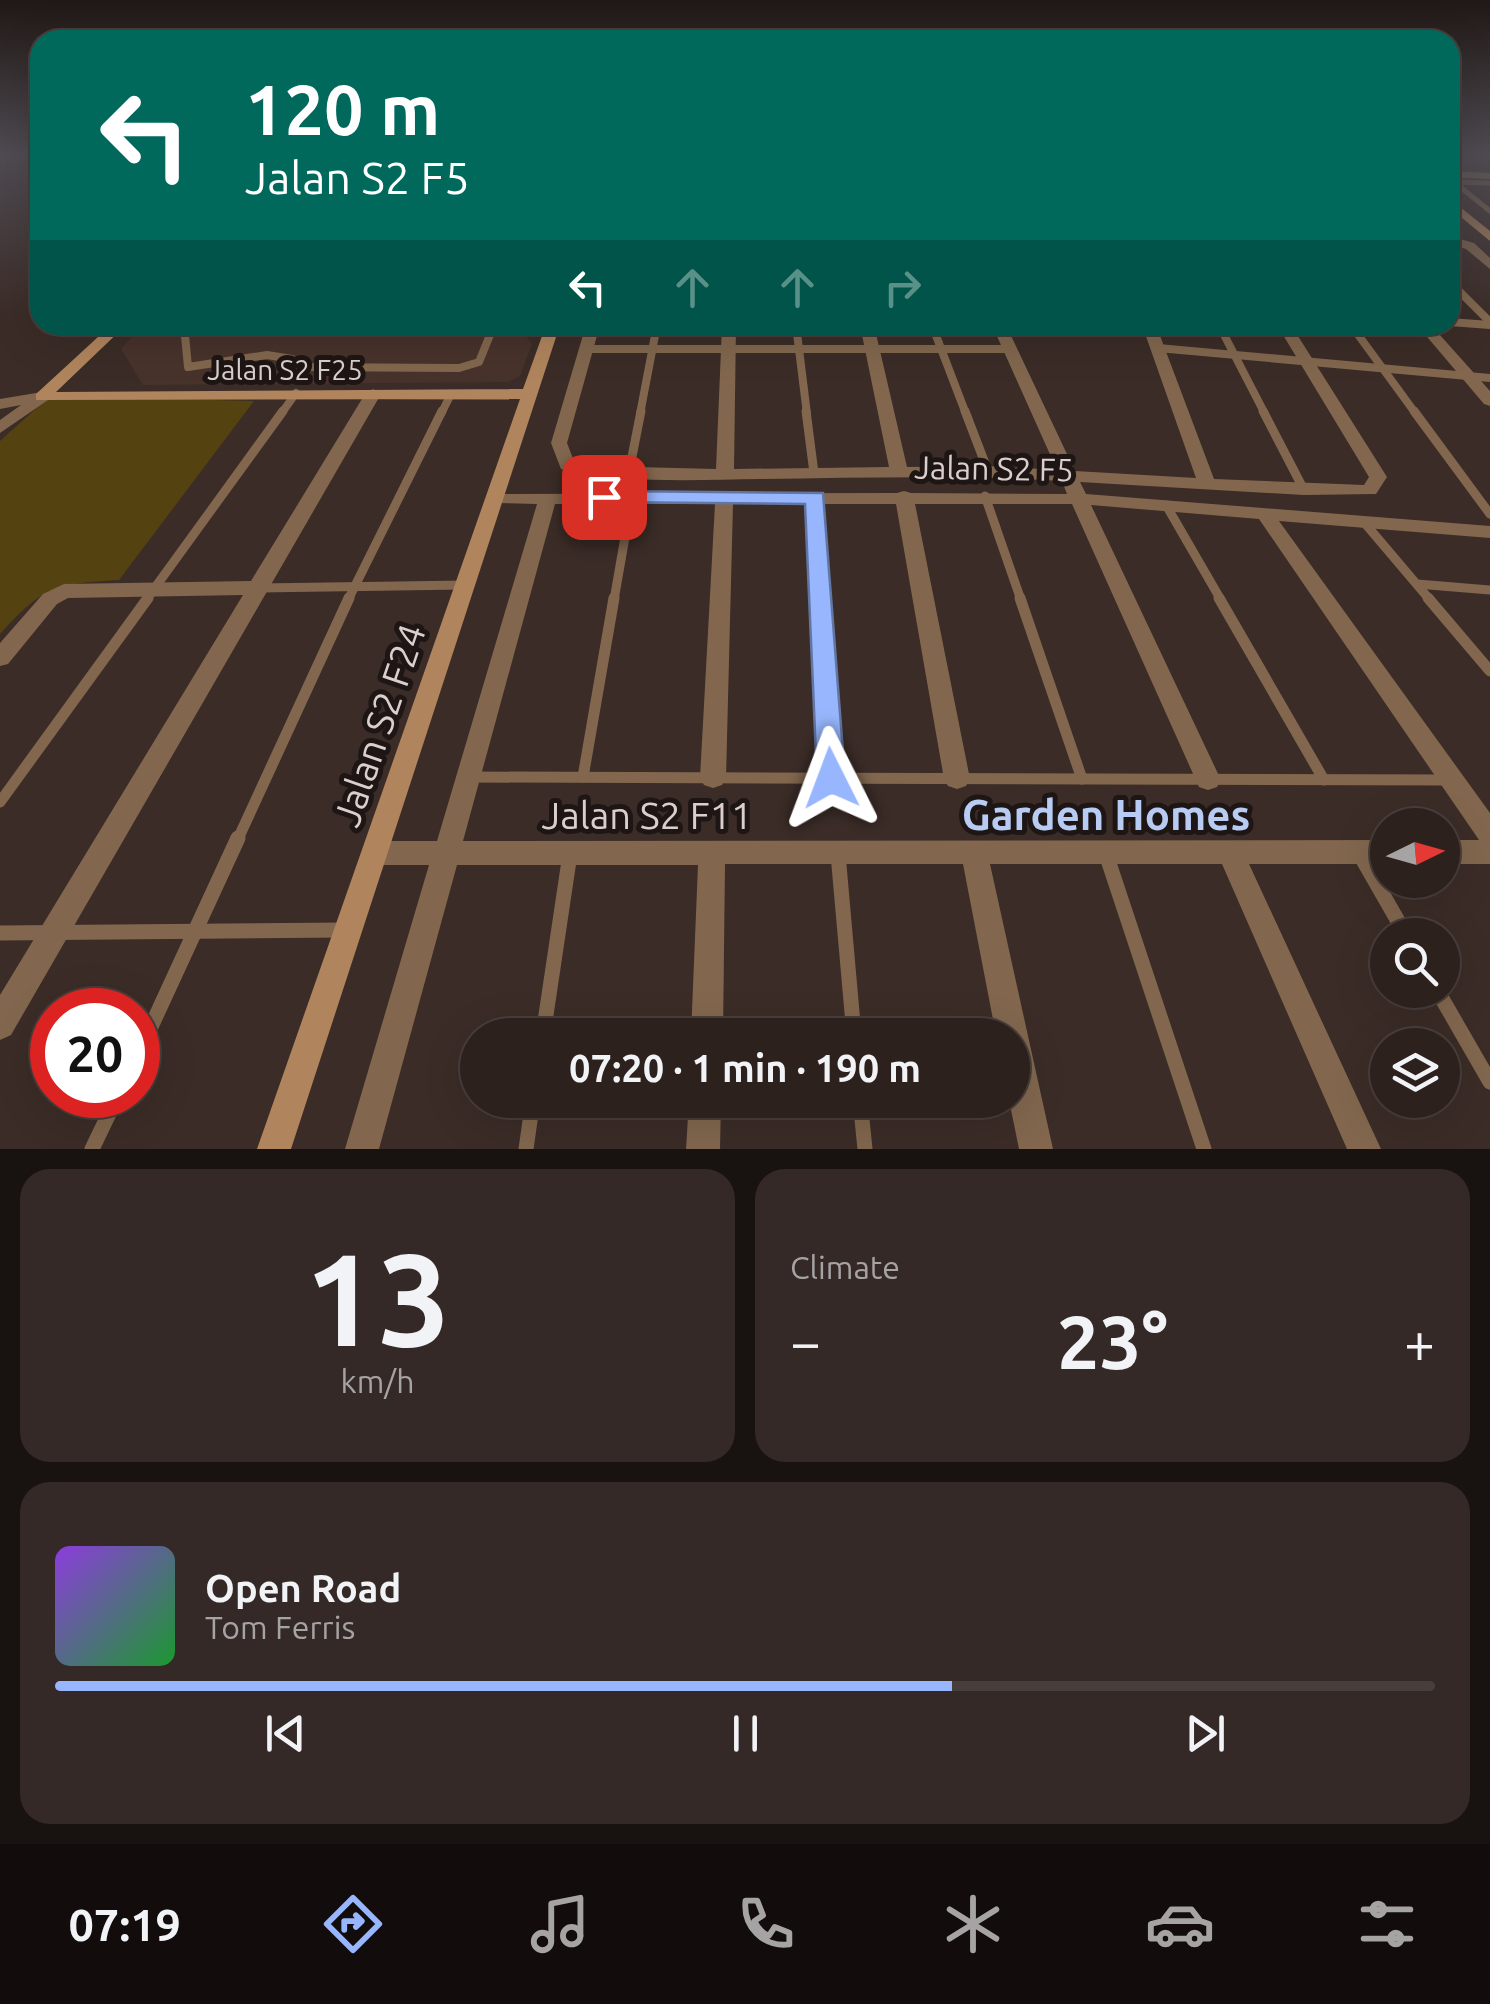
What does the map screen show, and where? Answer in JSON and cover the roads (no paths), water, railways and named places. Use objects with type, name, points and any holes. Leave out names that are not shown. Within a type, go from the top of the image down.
[{"type":"street","points":[[1460,210],[1486,232]]},
{"type":"street","points":[[1460,231],[1486,232]]},
{"type":"street","points":[[1460,245],[1490,265]]},
{"type":"street","points":[[0,428],[42,397],[108,335]]},
{"type":"street","name":"Jalan S2 F24","points":[[274,1149],[495,498],[529,394],[542,335]]},
{"type":"street","points":[[590,335],[559,443],[566,465],[628,472],[725,474],[988,471],[1304,490],[1370,490],[1378,476],[1291,335]]},
{"type":"street","points":[[725,474],[729,335]]},
{"type":"street","points":[[869,335],[899,472]]},
{"type":"street","points":[[1004,335],[1208,780]]},
{"type":"street","points":[[1153,335],[1207,483]]},
{"type":"street","points":[[1433,335],[1490,401]]},
{"type":"street","points":[[0,1024],[373,394]]},
{"type":"street","name":"Jalan S2 F25","points":[[42,397],[529,394]]},
{"type":"street","points":[[0,404],[42,397]]},
{"type":"street","points":[[904,496],[957,778]]},
{"type":"street","points":[[712,778],[724,497]]},
{"type":"street","name":"Jalan S2 F5","points":[[495,498],[1079,499],[1490,532]]},
{"type":"street","points":[[362,1149],[548,498]]},
{"type":"street","points":[[1264,513],[1490,834]]},
{"type":"street","points":[[0,658],[50,599],[64,591],[259,588]]},
{"type":"street","points":[[1230,852],[1364,1149]]},
{"type":"street","name":"Jalan S2 F11","points":[[376,853],[1370,852]]},
{"type":"street","points":[[1460,852],[1490,852]]},
{"type":"street","points":[[707,1018],[712,853]]},
{"type":"street","points":[[974,853],[1008,1018]]},
{"type":"street","points":[[703,1149],[704,1118]]},
{"type":"street","points":[[1029,1118],[1036,1149]]},
{"type":"lane","points":[[1460,292],[1490,323]]},
{"type":"lane","points":[[1460,322],[1490,323]]},
{"type":"lane","points":[[185,335],[188,367],[205,368],[270,356],[292,359],[293,367],[459,368],[479,362],[490,335]]},
{"type":"lane","points":[[628,472],[655,335]]},
{"type":"lane","points":[[797,335],[814,473]]},
{"type":"lane","points":[[936,335],[988,471]]},
{"type":"lane","points":[[1224,335],[1304,490]]},
{"type":"lane","points":[[1358,335],[1490,514]]},
{"type":"lane","points":[[587,348],[1010,349]]},
{"type":"lane","points":[[1158,348],[1490,378]]},
{"type":"lane","points":[[0,802],[296,393]]},
{"type":"lane","points":[[160,1009],[354,588],[451,394]]},
{"type":"lane","points":[[985,496],[1082,779]]},
{"type":"lane","points":[[582,778],[632,497]]},
{"type":"lane","points":[[816,498],[831,778]]},
{"type":"lane","points":[[1166,505],[1324,780]]},
{"type":"lane","points":[[1363,521],[1490,671]]},
{"type":"lane","points":[[1417,584],[1490,590]]},
{"type":"lane","points":[[259,588],[466,585]]},
{"type":"lane","points":[[468,777],[1452,780]]},
{"type":"lane","points":[[838,852],[853,1018]]},
{"type":"lane","points":[[1358,852],[1396,918]]},
{"type":"lane","points":[[546,1018],[570,853]]},
{"type":"lane","points":[[1106,853],[1204,1149]]},
{"type":"lane","points":[[0,933],[350,930]]},
{"type":"lane","points":[[1447,1008],[1490,1082]]},
{"type":"lane","points":[[92,1149],[107,1118]]},
{"type":"lane","points":[[526,1149],[530,1118]]},
{"type":"lane","points":[[862,1118],[865,1149]]},
{"type":"district","name":"Garden Homes","points":[[1106,814]]}]
